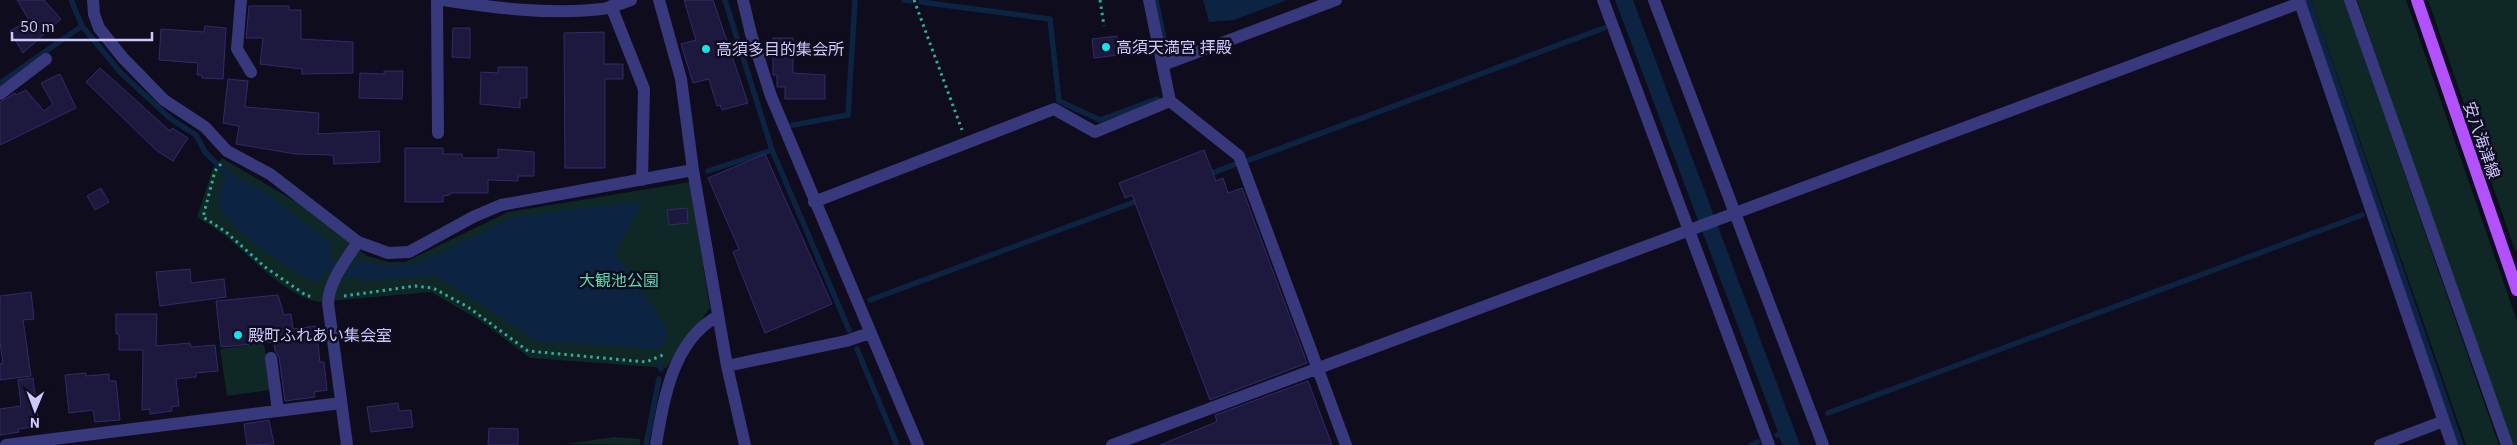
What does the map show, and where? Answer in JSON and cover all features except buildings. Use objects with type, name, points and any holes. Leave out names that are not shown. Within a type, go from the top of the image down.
[{"type":"main road","name":"安八海津線","points":[[2416,0],[2517,290]]},
{"type":"street","points":[[93,0],[98,28],[123,58],[164,100],[205,127],[227,152],[278,179],[358,242],[388,253],[409,252],[473,217],[501,205],[693,170]]},
{"type":"street","points":[[241,0],[238,49],[251,72]]},
{"type":"street","points":[[437,0],[438,133]]},
{"type":"street","points":[[443,0],[500,9],[546,10],[602,9],[631,0]]},
{"type":"street","points":[[659,0],[681,79],[693,170],[718,316],[745,445]]},
{"type":"street","points":[[743,0],[751,34],[772,96],[814,202],[918,445]]},
{"type":"street","points":[[1149,0],[1170,101],[1239,156],[1346,445]]},
{"type":"street","points":[[1163,65],[1336,0]]},
{"type":"street","points":[[1603,0],[1693,228],[1769,445]]},
{"type":"street","points":[[1654,0],[1823,445]]},
{"type":"street","points":[[2350,0],[2507,445]]},
{"type":"street","points":[[1112,445],[2299,2],[2452,445]]},
{"type":"street","points":[[611,6],[644,89],[642,180]]},
{"type":"street","points":[[0,94],[46,59]]},
{"type":"street","points":[[814,202],[1054,109],[1095,132],[1170,101]]},
{"type":"street","points":[[347,445],[328,298],[337,276],[358,242]]},
{"type":"street","points":[[656,445],[664,396],[681,357],[706,323],[718,316]]},
{"type":"street","points":[[727,366],[846,341],[870,333]]},
{"type":"street","points":[[270,358],[278,411]]},
{"type":"street","points":[[6,445],[71,441],[341,403]]},
{"type":"street","points":[[2380,445],[2444,421]]},
{"type":"path","points":[[914,0],[967,143]]},
{"type":"path","points":[[1100,0],[1104,26]]},
{"type":"path","points":[[215,171],[203,216],[226,232],[265,267],[307,296],[328,298],[415,286],[433,288],[468,307],[528,351],[646,362],[674,351],[681,357]]},
{"type":"green space","points":[[2311,0],[2344,0],[2499,445],[2466,445]]},
{"type":"green space","points":[[2357,0],[2406,0],[2517,321],[2517,445],[2511,445]]},
{"type":"green space","points":[[2428,0],[2517,0],[2517,250],[2515,250]]},
{"type":"green space","name":"大観池公園","points":[[222,158],[303,206],[367,256],[389,262],[405,262],[508,212],[690,182],[710,308],[666,368],[530,358],[481,321],[431,292],[318,302],[304,297],[279,283],[223,234],[197,217],[213,168]]},
{"type":"green space","points":[[264,343],[270,390],[227,396],[220,349]]},
{"type":"green space","points":[[614,437],[640,439],[640,445],[566,444]]},
{"type":"water","points":[[1203,0],[1287,0],[1234,20],[1209,22]]},
{"type":"water","points":[[1615,0],[1633,0],[1800,445],[1783,445],[1779,437],[1776,438],[1774,434],[1778,432]]},
{"type":"water","points":[[231,174],[263,190],[332,244],[331,259],[353,268],[360,259],[392,266],[425,260],[513,217],[643,201],[615,253],[666,327],[667,341],[659,349],[537,341],[436,275],[367,281],[328,270],[316,282],[292,270],[244,235],[222,211],[218,202],[218,194]]},
{"type":"waterway","points":[[71,0],[82,26],[121,73],[171,119],[196,135],[205,152],[229,176],[231,181]]},
{"type":"waterway","points":[[725,0],[772,150],[849,330]]},
{"type":"waterway","points":[[793,125],[848,115],[855,0]]},
{"type":"waterway","points":[[904,0],[910,1]]},
{"type":"waterway","points":[[1156,0],[1167,53]]},
{"type":"waterway","points":[[2308,0],[2461,445]]},
{"type":"waterway","points":[[921,2],[1050,19],[1059,101],[1100,120],[1157,99]]},
{"type":"waterway","points":[[0,83],[82,26]]},
{"type":"waterway","points":[[1249,160],[1604,28]]},
{"type":"waterway","points":[[708,171],[772,150]]},
{"type":"waterway","points":[[1207,175],[1236,164]]},
{"type":"waterway","points":[[870,300],[1140,200]]},
{"type":"waterway","points":[[1828,413],[2362,215]]},
{"type":"waterway","points":[[857,349],[897,445]]},
{"type":"waterway","points":[[659,364],[661,369]]},
{"type":"waterway","points":[[646,445],[659,379]]},
{"type":"waterway","points":[[1751,445],[1758,442]]},
{"type":"place","name":"高須天満宮 拝殿","points":[[1106,47]]},
{"type":"place","name":"高須多目的集会所","points":[[706,49]]},
{"type":"place","name":"殿町ふれあい集会室","points":[[238,335]]}]
